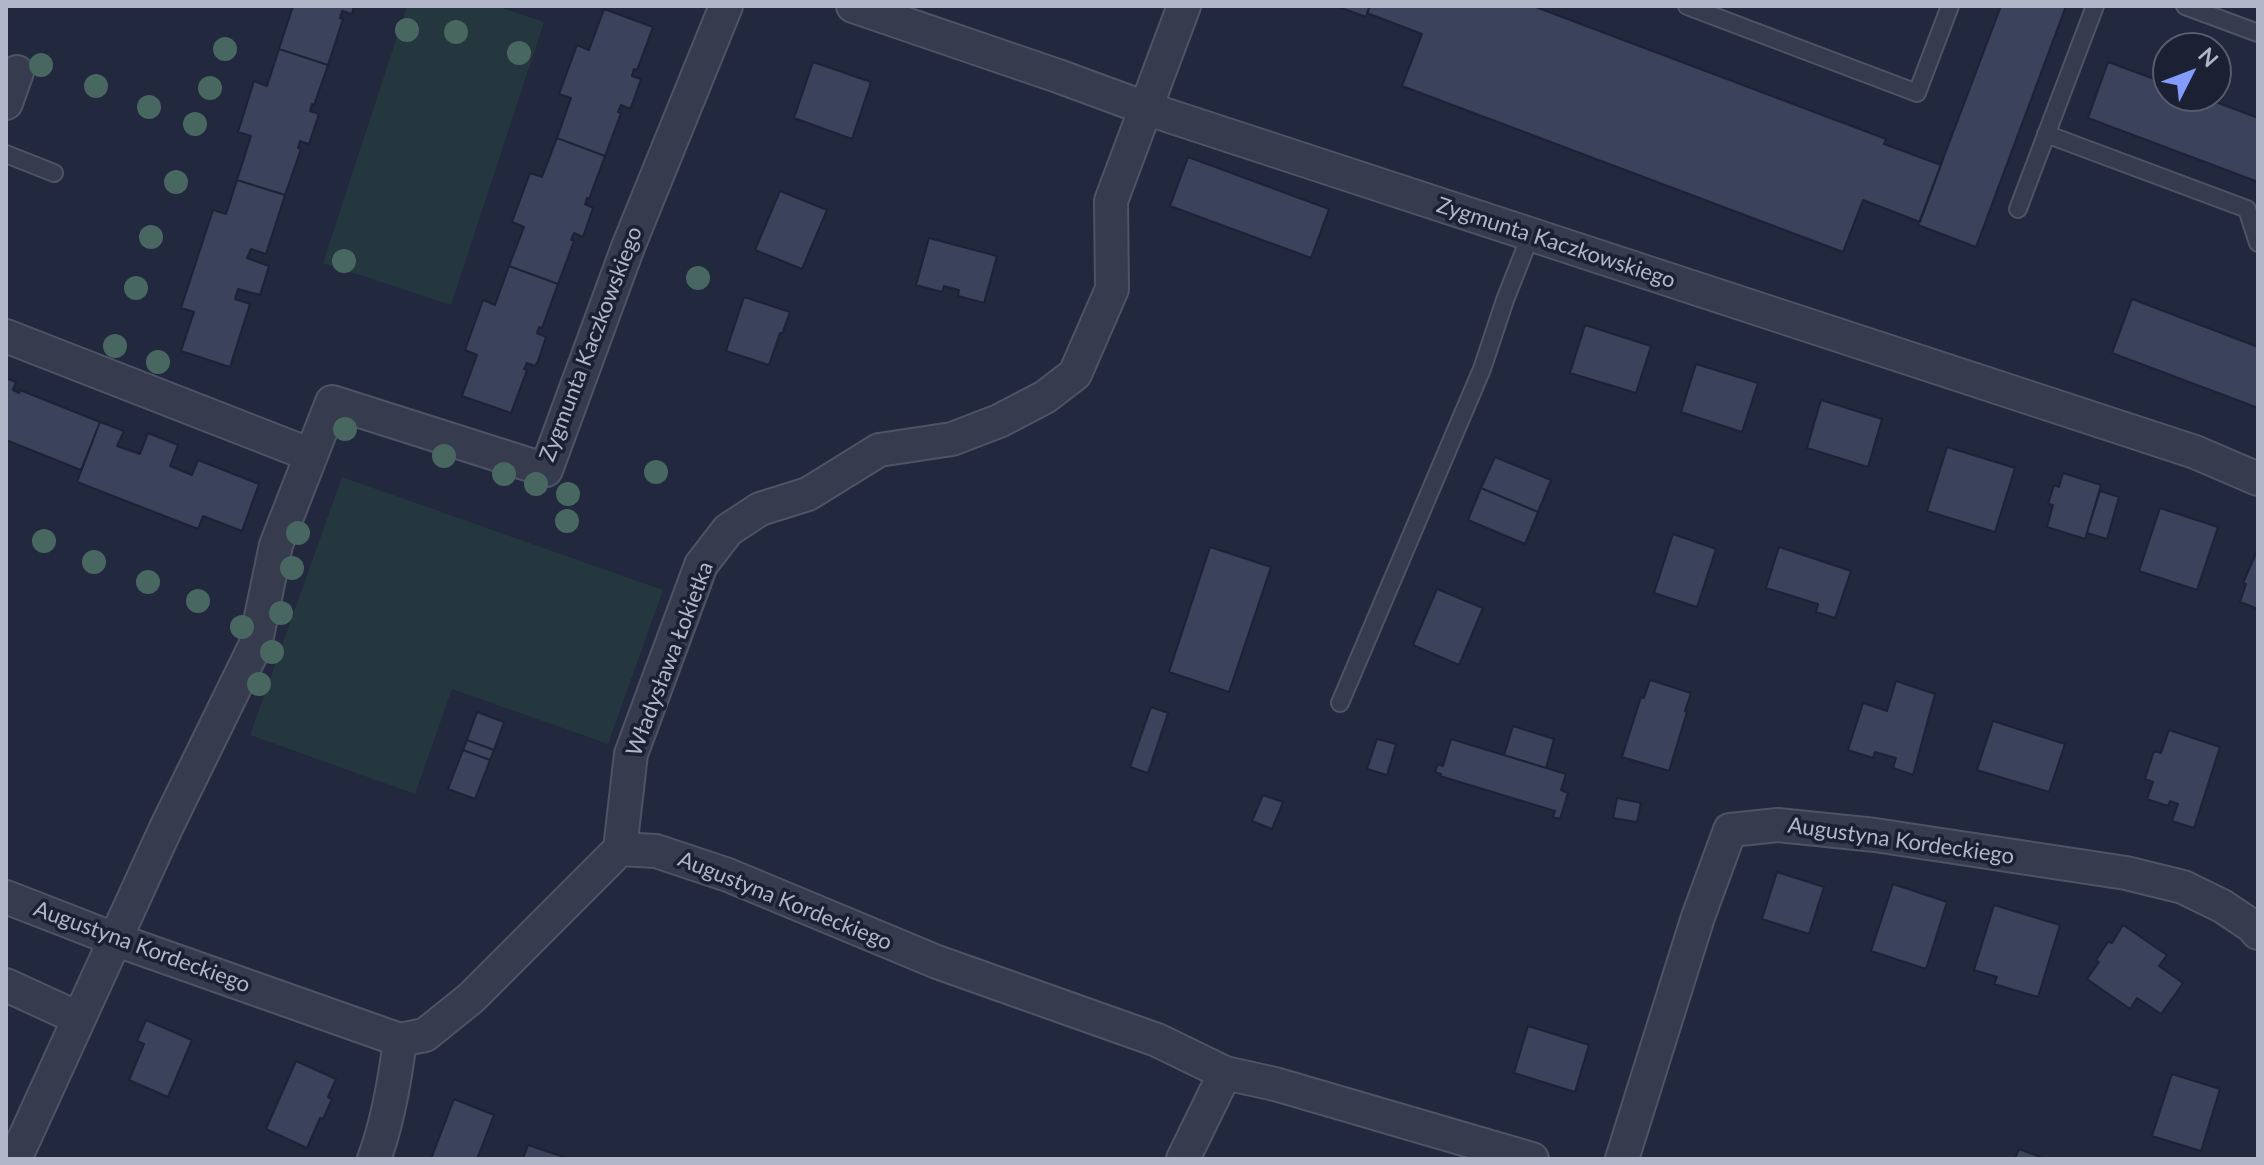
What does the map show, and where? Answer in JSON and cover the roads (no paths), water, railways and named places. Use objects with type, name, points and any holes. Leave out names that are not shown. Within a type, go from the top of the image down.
[{"type":"street","name":"Zygmunta Kaczkowskiego","points":[[15,1159],[114,939],[255,646],[276,545],[332,402],[546,470],[628,247],[726,6]]},
{"type":"street","name":"Zygmunta Kaczkowskiego","points":[[853,6],[1145,108],[2180,447],[2258,479]]},
{"type":"street","name":"Władysława Łokietka","points":[[620,849],[631,754],[701,565],[728,530],[760,509],[808,494],[879,450],[952,439],[999,421],[1045,397],[1075,374],[1112,289],[1111,201],[1184,6]]},
{"type":"street","points":[[6,103],[17,72]]},
{"type":"street","points":[[6,336],[311,455]]},
{"type":"street","name":"Augustyna Kordeckiego","points":[[1622,1159],[1698,917],[1730,830],[1778,825],[1875,835],[2126,873],[2183,887],[2222,906],[2258,933]]},
{"type":"street","points":[[374,1159],[396,1071],[400,1040],[425,1035],[471,998],[620,849]]},
{"type":"street","name":"Augustyna Kordeckiego","points":[[620,849],[656,851],[728,875],[937,962],[1157,1040],[1225,1073],[1275,1084],[1532,1159]]},
{"type":"street","name":"Augustyna Kordeckiego","points":[[6,897],[114,939],[400,1040]]},
{"type":"street","points":[[6,985],[78,1018]]},
{"type":"street","points":[[1183,1159],[1225,1073]]},
{"type":"lane","points":[[1687,6],[1917,93],[1950,6]]},
{"type":"lane","points":[[2018,209],[2095,6]]},
{"type":"lane","points":[[2185,6],[2258,33]]},
{"type":"lane","points":[[2046,134],[2247,209],[2258,243]]},
{"type":"lane","points":[[6,154],[54,173]]},
{"type":"lane","points":[[1340,703],[1482,369],[1531,234]]}]
